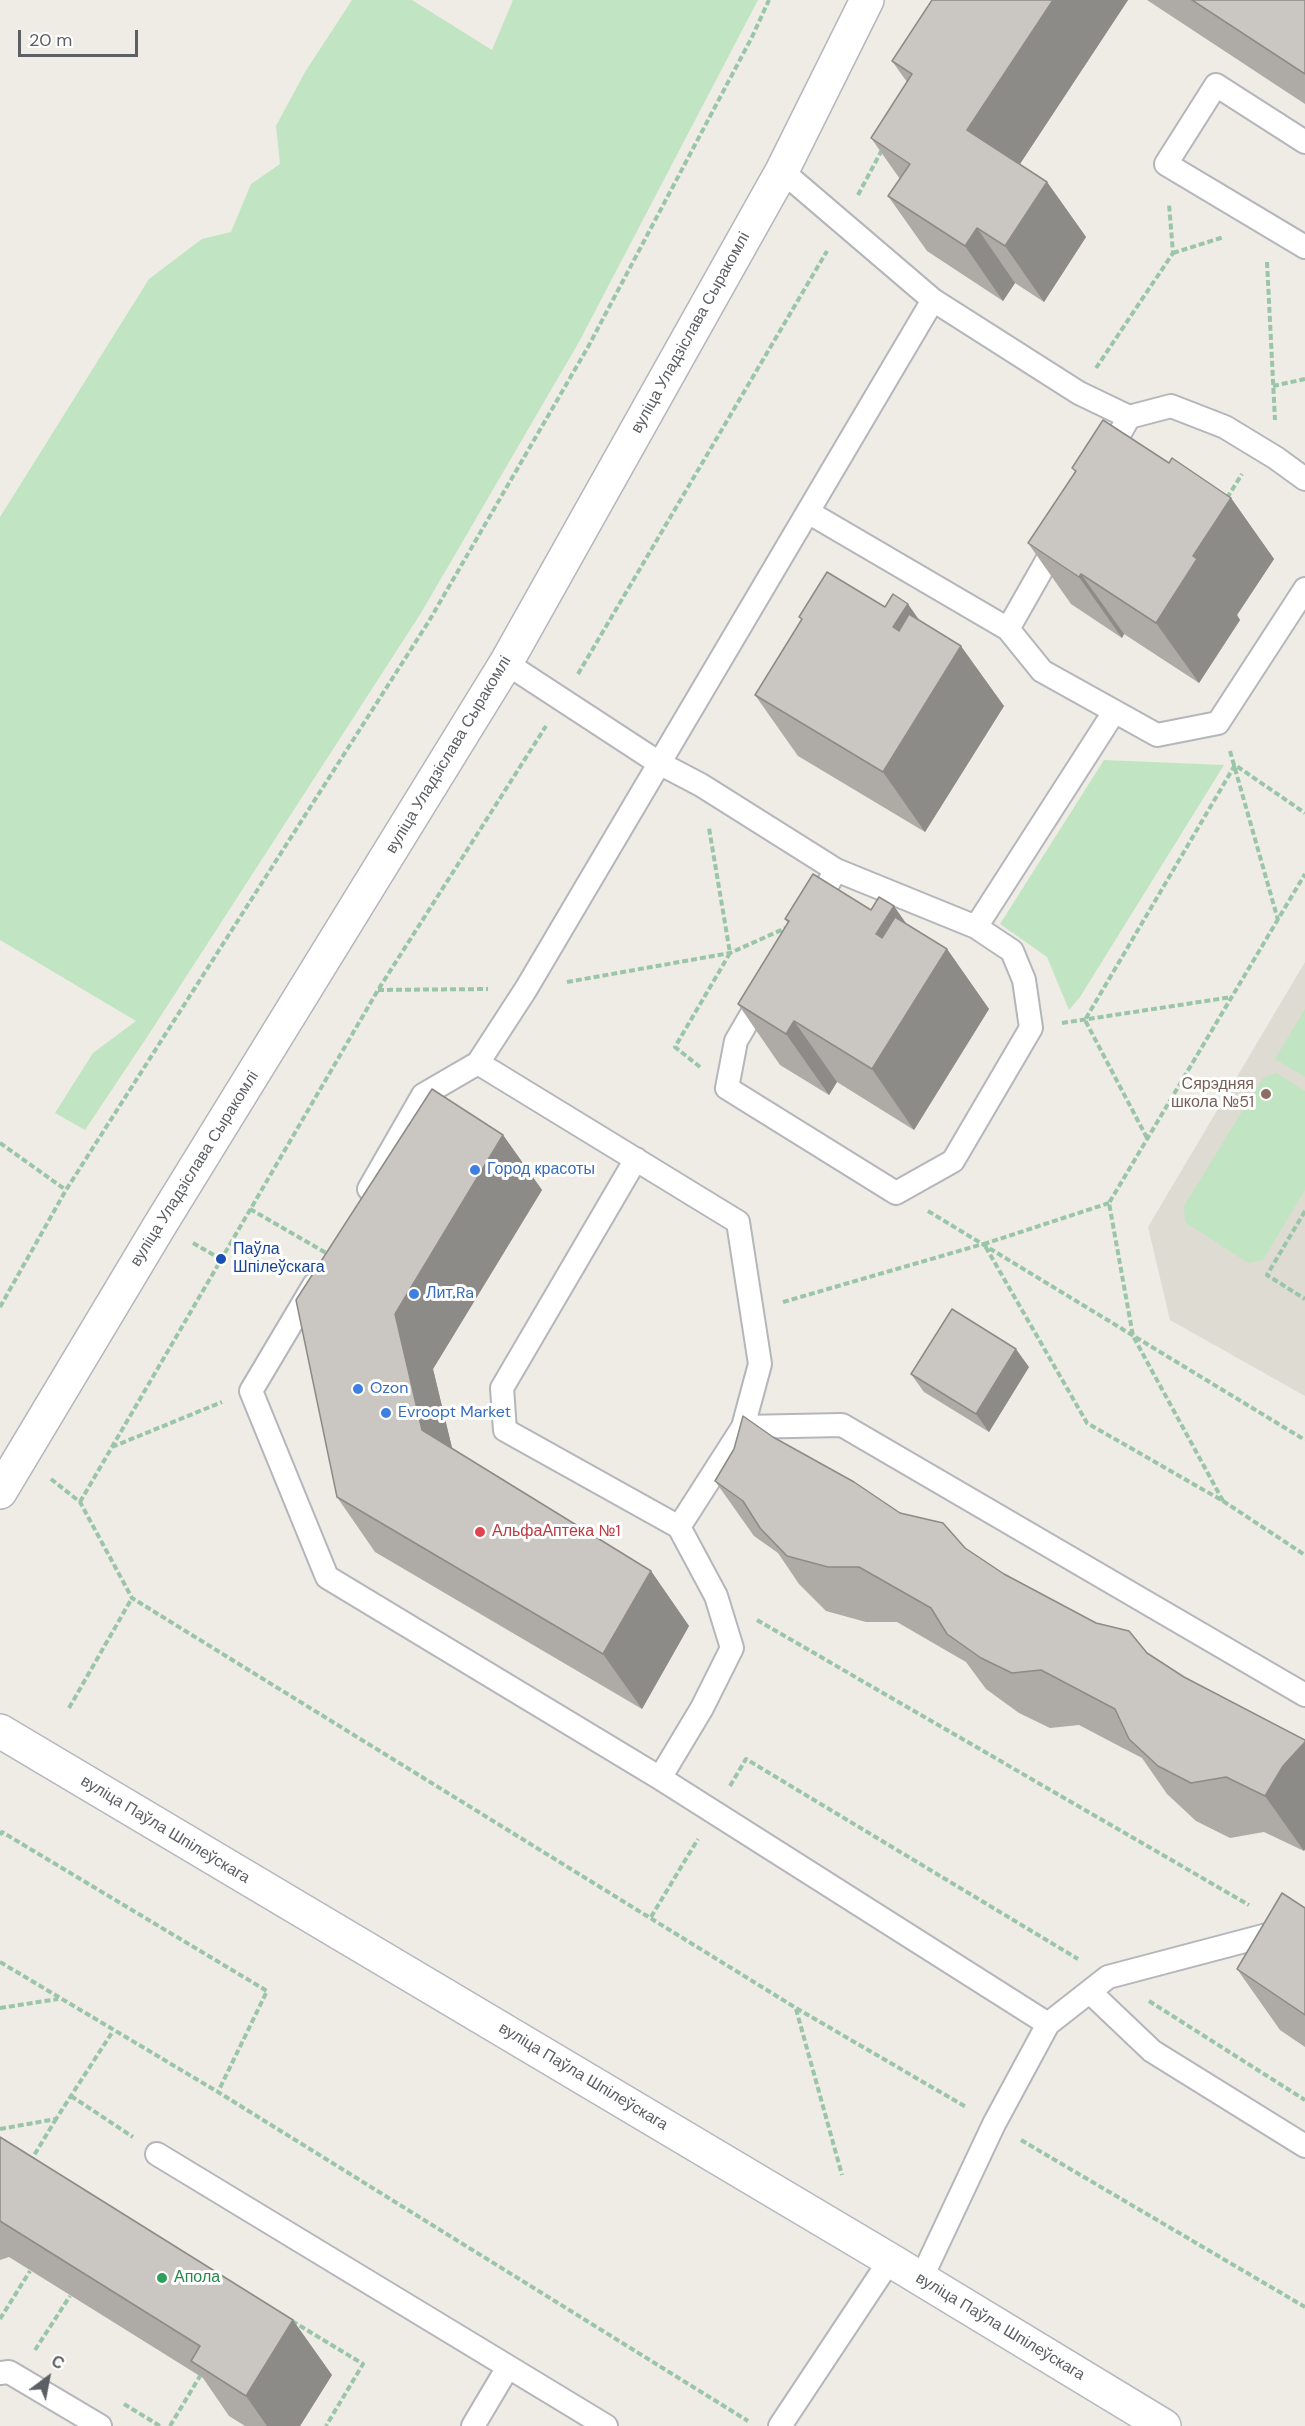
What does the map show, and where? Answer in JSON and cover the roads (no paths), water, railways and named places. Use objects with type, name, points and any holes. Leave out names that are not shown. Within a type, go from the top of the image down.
[{"type":"street","name":"вуліца Уладзіслава Сыракомлі","points":[[0,1492],[160,1225],[506,663],[782,171],[867,0]]},
{"type":"street","name":"вуліца Паўла Шпілеўскага","points":[[0,1731],[890,2260],[1164,2426]]},
{"type":"lane","points":[[1305,142],[1216,86],[1166,164],[1305,247]]},
{"type":"lane","points":[[782,171],[933,300],[1079,393],[1129,417],[1171,406],[1225,427],[1267,452],[1305,479]]},
{"type":"lane","points":[[360,1206],[423,1095],[478,1063],[526,989],[933,300]]},
{"type":"lane","points":[[1095,478],[1129,417]]},
{"type":"lane","points":[[808,512],[1008,629],[1041,671],[1157,735],[1218,723],[1305,589]]},
{"type":"lane","points":[[1008,629],[1071,518]]},
{"type":"lane","points":[[506,663],[659,763],[701,785],[836,870],[976,927],[1012,951],[1024,980],[1031,1028],[953,1161],[896,1193],[727,1088],[736,1041],[772,979]]},
{"type":"lane","points":[[976,927],[1114,712]]},
{"type":"lane","points":[[805,923],[836,870]]},
{"type":"lane","points":[[478,1063],[738,1222],[760,1364],[743,1427],[679,1527]]},
{"type":"lane","points":[[636,1159],[502,1388],[505,1430],[679,1527],[716,1596],[732,1648],[702,1708],[660,1778]]},
{"type":"lane","points":[[331,1256],[250,1390],[327,1578],[660,1778],[1048,2024]]},
{"type":"lane","points":[[743,1427],[842,1425],[1305,1695]]},
{"type":"lane","points":[[921,2279],[994,2124],[1048,2024],[1108,1977],[1294,1928]]},
{"type":"lane","points":[[1090,1992],[1152,2051],[1305,2146]]},
{"type":"lane","points":[[157,2154],[606,2426]]},
{"type":"lane","points":[[780,2426],[890,2260]]},
{"type":"lane","points":[[473,2426],[508,2367]]},
{"type":"lane","points":[[0,2373],[9,2372],[100,2426]]},
{"type":"place","name":"Сярэдняя школа №51","points":[[1266,1094]]},
{"type":"place","name":"Город красоты","points":[[475,1170]]},
{"type":"place","name":"Паўла Шпілеўскага","points":[[221,1259]]},
{"type":"place","name":"Лит.Ra","points":[[414,1294]]},
{"type":"place","name":"Ozon","points":[[358,1389]]},
{"type":"place","name":"Evroopt Market","points":[[386,1413]]},
{"type":"place","name":"АльфаАптека №1","points":[[480,1532]]},
{"type":"place","name":"Апола","points":[[162,2278]]}]
